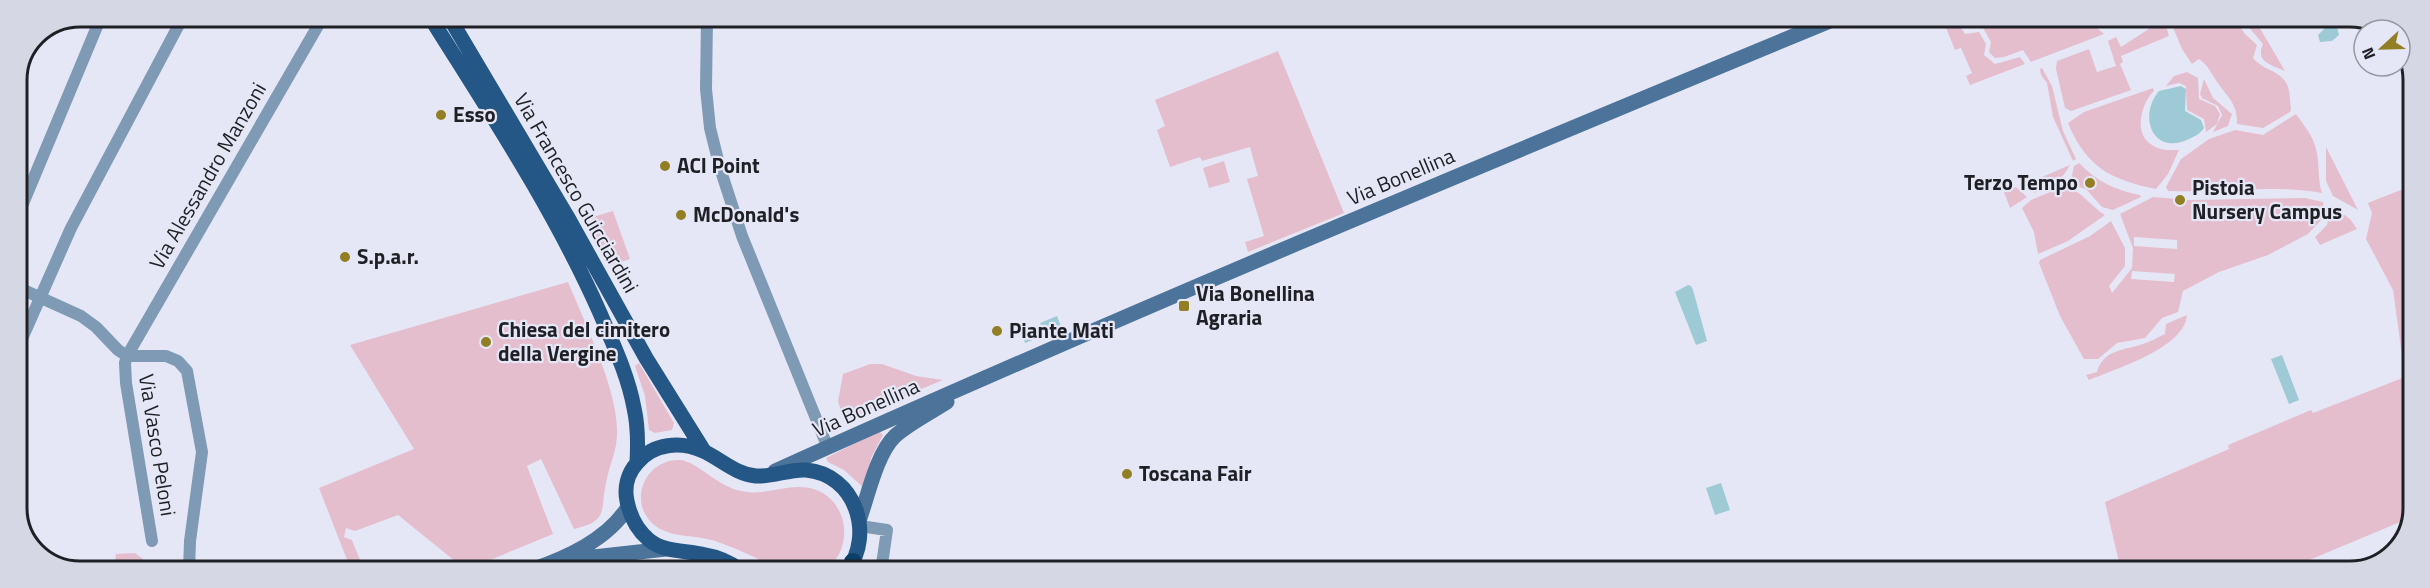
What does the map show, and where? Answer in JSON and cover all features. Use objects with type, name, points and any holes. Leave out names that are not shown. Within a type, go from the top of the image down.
[{"type":"main road","name":"Via Francesco Guicciardini","points":[[436,27],[540,198],[595,301],[614,344],[631,392],[637,426],[637,462]]},
{"type":"main road","name":"Via Francesco Guicciardini","points":[[455,27],[567,216],[646,358],[704,451]]},
{"type":"main road","name":"Via Bonellina","points":[[767,475],[982,379],[1816,27]]},
{"type":"main road","name":"Via Bonellina","points":[[860,522],[883,454],[891,441],[902,431],[982,379]]},
{"type":"main road","points":[[722,561],[666,549],[652,543],[642,533],[628,507],[626,487],[637,462],[650,452],[667,445],[682,445],[704,451],[736,470],[756,476],[806,470],[823,475],[845,492],[856,506],[860,522],[858,545],[852,561]]},
{"type":"main road","points":[[557,561],[613,526],[628,507]]},
{"type":"main road","points":[[557,561],[666,549]]},
{"type":"street","points":[[27,194],[96,27]]},
{"type":"street","points":[[27,329],[76,220],[177,27]]},
{"type":"street","name":"Via Alessandro Manzoni","points":[[127,356],[317,27]]},
{"type":"street","points":[[707,27],[706,89],[710,128],[720,168],[742,236],[828,448]]},
{"type":"street","name":"Via Vasco Peloni","points":[[27,291],[89,321],[127,356],[157,355],[173,358],[183,365],[189,378],[202,452],[189,561]]},
{"type":"street","name":"Via Vasco Peloni","points":[[127,356],[126,383],[152,541]]},
{"type":"street","points":[[860,522],[887,531],[882,561]]},
{"type":"shaded area","points":[[1946,27],[1961,27],[1965,34],[1979,32],[1986,44],[1984,55],[1995,64],[2020,57],[2025,64],[1970,85],[1966,76],[1972,73],[1961,48],[1955,50]]},
{"type":"shaded area","points":[[2096,27],[2104,34],[2031,62],[2023,50],[1995,58],[1989,52],[1991,42],[1983,28],[1968,28]]},
{"type":"shaded area","points":[[2152,27],[2166,27],[2169,36],[2121,56],[2123,62],[2120,64],[2131,90],[2071,111],[2065,108],[2056,69],[2057,61],[2089,49],[2097,72],[2116,66],[2108,41],[2116,37],[2121,47]]},
{"type":"shaded area","points":[[2173,27],[2240,27],[2257,45],[2253,58],[2286,82],[2289,89],[2290,112],[2263,128],[2237,124],[2233,104],[2209,69],[2199,59],[2192,64],[2182,49]]},
{"type":"shaded area","points":[[2249,27],[2259,27],[2285,71],[2270,65],[2263,59],[2261,50],[2263,44]]},
{"type":"shaded area","points":[[1278,51],[1344,213],[1248,252],[1245,242],[1264,236],[1247,179],[1258,176],[1250,147],[1202,161],[1200,157],[1170,167],[1157,130],[1165,126],[1155,100]]},
{"type":"shaded area","points":[[2042,68],[2052,86],[2063,131],[2076,159],[2073,161],[2053,117],[2047,83],[2041,75],[2040,69]]},
{"type":"shaded area","points":[[2187,72],[2198,78],[2199,99],[2215,106],[2220,114],[2217,124],[2206,132],[2204,119],[2187,110],[2186,86],[2179,83],[2166,86],[2174,76]]},
{"type":"shaded area","points":[[2204,79],[2213,98],[2232,114],[2228,126],[2213,132],[2222,115],[2218,106],[2202,98],[2200,94]]},
{"type":"shaded area","points":[[2153,88],[2154,91],[2149,96],[2141,118],[2142,134],[2155,147],[2179,150],[2168,174],[2156,189],[2126,181],[2102,169],[2083,151],[2068,123],[2084,112]]},
{"type":"shaded area","points":[[2296,114],[2315,144],[2322,193],[2284,189],[2168,191],[2166,187],[2181,159],[2209,139],[2235,130],[2263,135]]},
{"type":"shaded area","points":[[2326,147],[2358,210],[2333,196],[2326,181]]},
{"type":"shaded area","points":[[1224,161],[1230,182],[1209,188],[1203,168]]},
{"type":"shaded area","points":[[2079,163],[2106,184],[2141,197],[2113,210],[2102,207],[2086,189],[2076,186],[2071,180],[2074,166]]},
{"type":"shaded area","points":[[2070,165],[2063,176],[2046,188],[2034,193],[2028,183]]},
{"type":"shaded area","points":[[2065,186],[2077,192],[2105,215],[2068,241],[2038,254],[2034,232],[2022,208],[2031,200]]},
{"type":"shaded area","points":[[2016,187],[2027,197],[2010,208],[2004,192]]},
{"type":"shaded area","points":[[2403,189],[2403,362],[2393,290],[2366,239],[2372,213],[2368,203]]},
{"type":"shaded area","points":[[2153,197],[2190,200],[2305,198],[2323,202],[2325,216],[2308,234],[2268,255],[2219,272],[2183,291],[2178,312],[2162,318],[2145,338],[2117,343],[2098,359],[2084,359],[2060,316],[2039,263],[2040,260],[2090,236],[2111,221],[2125,248],[2125,266],[2109,286],[2112,293],[2132,268],[2133,248],[2120,214]],"holes":[[[2134,237],[2177,240],[2177,249],[2134,246]],[[2132,271],[2175,274],[2174,282],[2131,279]]]},
{"type":"shaded area","points":[[2331,205],[2350,219],[2357,229],[2320,245],[2315,237],[2327,225]]},
{"type":"shaded area","points":[[613,211],[630,259],[609,266],[590,235],[588,226],[593,217]]},
{"type":"shaded area","points":[[568,282],[607,378],[616,417],[616,446],[607,477],[601,514],[593,522],[574,529],[541,459],[527,466],[553,534],[488,561],[455,561],[398,515],[355,531],[346,528],[344,537],[352,540],[360,561],[347,561],[319,488],[414,449],[350,345]]},
{"type":"shaded area","points":[[2187,315],[2183,327],[2162,347],[2147,356],[2089,380],[2086,375],[2097,372],[2100,364],[2110,355],[2165,334],[2166,324]]},
{"type":"shaded area","points":[[639,363],[674,423],[672,430],[655,433],[649,430],[645,396],[635,366]]},
{"type":"shaded area","points":[[870,364],[882,364],[916,376],[943,380],[844,421],[838,401],[843,374]]},
{"type":"shaded area","points":[[2403,378],[2403,508],[2401,522],[2307,561],[2119,561],[2105,502],[2229,449],[2228,445],[2311,410],[2313,413]]},
{"type":"shaded area","points":[[879,431],[883,435],[871,458],[865,489],[844,470],[828,462],[826,458]]},
{"type":"shaded area","points":[[668,461],[687,462],[729,487],[746,492],[801,487],[823,493],[840,512],[844,525],[841,550],[834,561],[761,561],[737,549],[708,539],[663,531],[648,518],[642,507],[641,496],[643,485],[649,475]]},
{"type":"shaded area","points":[[135,553],[143,561],[115,561],[116,554]]},
{"type":"water","points":[[2326,27],[2337,27],[2339,35],[2332,41],[2320,42],[2318,35]]},
{"type":"water","points":[[2181,86],[2186,89],[2185,111],[2201,120],[2204,128],[2189,139],[2176,143],[2166,142],[2152,131],[2150,111],[2159,91]]},
{"type":"water","points":[[1688,285],[1693,290],[1707,341],[1696,345],[1675,292]]},
{"type":"water","points":[[1057,316],[1062,329],[1025,343],[1023,337],[1042,329],[1040,323]]},
{"type":"water","points":[[2282,355],[2299,400],[2289,404],[2271,359]]},
{"type":"water","points":[[1721,483],[1730,510],[1715,515],[1706,488]]},
{"type":"place","name":"Esso","points":[[441,115]]},
{"type":"place","name":"ACI Point","points":[[665,166]]},
{"type":"place","name":"Terzo Tempo","points":[[2090,183]]},
{"type":"place","name":"Pistoia Nursery Campus","points":[[2180,200]]},
{"type":"place","name":"McDonald's","points":[[681,215]]},
{"type":"place","name":"S.p.a.r.","points":[[345,257]]},
{"type":"place","name":"Via Bonellina Agraria","points":[[1184,306]]},
{"type":"place","name":"Piante Mati","points":[[997,331]]},
{"type":"place","name":"Chiesa del cimitero della Vergine","points":[[486,342]]},
{"type":"place","name":"Toscana Fair","points":[[1127,474]]}]
